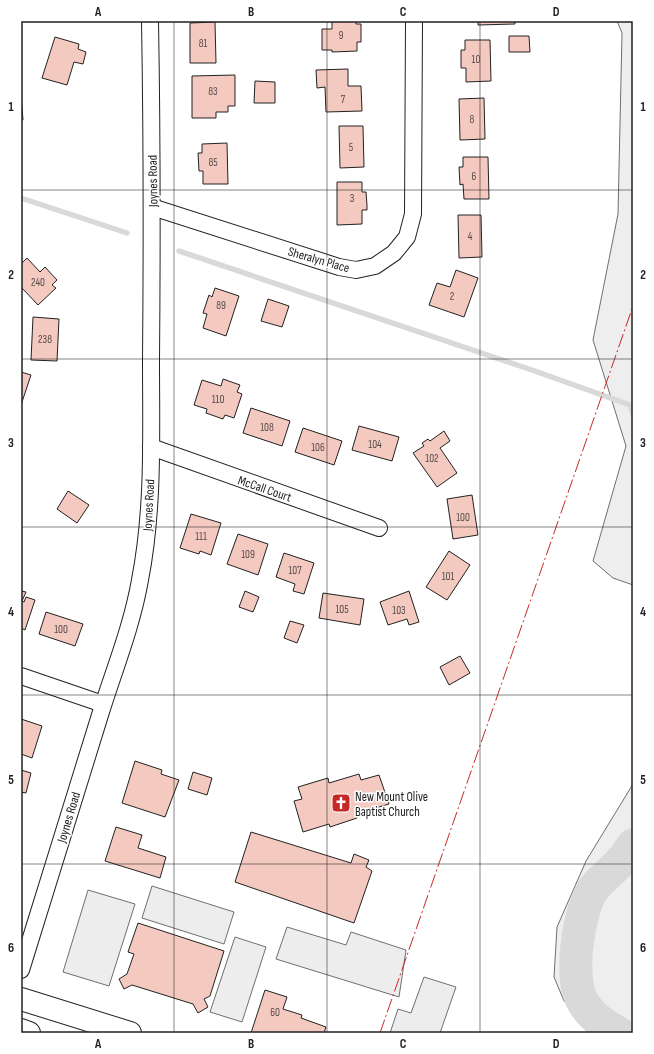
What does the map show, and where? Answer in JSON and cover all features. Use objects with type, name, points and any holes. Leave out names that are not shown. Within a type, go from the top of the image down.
[{"type":"main road","points":[[21,999],[130,1033]]},
{"type":"main road","points":[[21,1030],[29,1033]]},
{"type":"street","name":"Joynes Road","points":[[21,970],[103,704],[133,614],[145,551],[149,513],[151,447],[152,207],[150,21]]},
{"type":"street","name":"Sheralyn Place","points":[[152,207],[339,267],[356,270],[374,266],[394,253],[407,237],[413,214],[414,21]]},
{"type":"street","name":"McCall Court","points":[[151,447],[379,528]]},
{"type":"street","points":[[21,676],[103,704]]},
{"type":"shaded area","points":[[617,21],[633,21],[633,585],[613,578],[593,561],[626,446],[593,340],[618,214],[622,33]]},
{"type":"shaded area","points":[[633,784],[633,1033],[603,1033],[564,1001],[554,977],[557,927],[586,861]]},
{"type":"shaded area","points":[[152,886],[234,912],[224,944],[142,918]]},
{"type":"shaded area","points":[[88,890],[135,904],[109,986],[63,972]]},
{"type":"shaded area","points":[[287,927],[346,945],[351,932],[406,950],[399,997],[276,959]]},
{"type":"shaded area","points":[[235,937],[266,947],[242,1022],[210,1012]]},
{"type":"shaded area","points":[[424,977],[456,987],[440,1033],[390,1033],[398,1009],[411,1013]]},
{"type":"building","points":[[332,21],[356,21],[356,24],[361,24],[361,42],[357,42],[357,51],[332,52],[332,50],[322,50],[322,29],[332,29]]},
{"type":"building","points":[[478,21],[515,21],[515,24],[478,25]]},
{"type":"building","points":[[215,22],[216,63],[190,63],[190,23]]},
{"type":"building","points":[[509,36],[529,36],[530,52],[509,52]]},
{"type":"building","points":[[55,37],[79,44],[78,49],[86,52],[83,64],[74,62],[67,85],[42,78]]},
{"type":"building","points":[[465,40],[490,40],[491,81],[466,82],[466,68],[461,68],[461,50],[465,50]]},
{"type":"building","points":[[348,69],[348,86],[361,86],[362,111],[326,112],[325,87],[317,88],[316,70]]},
{"type":"building","points":[[235,75],[235,106],[228,106],[228,112],[216,112],[216,118],[192,118],[192,76]]},
{"type":"building","points":[[255,81],[275,82],[275,103],[254,103]]},
{"type":"building","points":[[21,95],[23,120],[21,120]]},
{"type":"building","points":[[484,98],[485,139],[460,140],[459,99]]},
{"type":"building","points":[[339,126],[363,126],[364,167],[340,168]]},
{"type":"building","points":[[227,143],[228,184],[203,184],[203,171],[199,171],[198,153],[202,153],[202,144]]},
{"type":"building","points":[[463,157],[488,157],[489,199],[464,199],[463,184],[460,185],[459,167],[463,167]]},
{"type":"building","points":[[337,182],[362,182],[362,192],[366,192],[367,210],[362,210],[362,224],[337,225]]},
{"type":"building","points":[[458,215],[481,215],[482,257],[459,258]]},
{"type":"building","points":[[27,258],[40,272],[45,267],[57,280],[52,285],[56,288],[38,305],[21,287],[21,264]]},
{"type":"building","points":[[456,270],[478,278],[464,317],[429,305],[437,283],[450,287]]},
{"type":"building","points":[[215,288],[239,296],[226,336],[203,328],[207,314],[203,313],[209,295],[212,297]]},
{"type":"building","points":[[268,299],[289,306],[282,327],[261,321]]},
{"type":"building","points":[[33,317],[59,319],[57,361],[31,360]]},
{"type":"building","points":[[21,372],[31,375],[21,405]]},
{"type":"building","points":[[223,379],[240,385],[237,392],[242,394],[234,418],[225,415],[223,419],[206,413],[207,409],[194,405],[202,380],[221,386]]},
{"type":"building","points":[[251,408],[290,421],[282,446],[243,433]]},
{"type":"building","points":[[359,426],[399,437],[392,461],[352,450]]},
{"type":"building","points":[[303,428],[342,441],[334,465],[295,452]]},
{"type":"building","points":[[444,431],[450,441],[440,448],[457,473],[437,487],[413,453],[424,446],[422,443],[428,439],[430,441]]},
{"type":"building","points":[[68,491],[89,505],[77,523],[57,509]]},
{"type":"building","points":[[472,495],[478,535],[453,539],[447,499]]},
{"type":"building","points":[[191,514],[221,523],[211,555],[200,551],[199,554],[180,548]]},
{"type":"building","points":[[238,534],[268,544],[258,575],[227,564]]},
{"type":"building","points":[[449,551],[470,565],[447,600],[426,587]]},
{"type":"building","points":[[284,553],[314,563],[304,594],[293,591],[295,584],[276,577]]},
{"type":"building","points":[[21,591],[26,592],[22,601],[24,602],[26,597],[35,600],[25,630],[21,628]]},
{"type":"building","points":[[245,591],[259,597],[253,612],[239,607]]},
{"type":"building","points":[[409,591],[419,622],[409,625],[407,619],[388,625],[380,602]]},
{"type":"building","points":[[323,593],[364,599],[360,625],[319,618]]},
{"type":"building","points":[[46,612],[83,624],[75,646],[39,634]]},
{"type":"building","points":[[290,621],[304,625],[297,643],[284,638]]},
{"type":"building","points":[[460,656],[470,673],[449,685],[440,667]]},
{"type":"building","points":[[21,719],[42,726],[32,758],[21,754]]},
{"type":"building","points":[[135,761],[162,770],[161,774],[179,780],[165,817],[122,803]]},
{"type":"building","points":[[21,770],[31,773],[26,793],[21,792]]},
{"type":"building","points":[[193,772],[212,778],[207,795],[188,789]]},
{"type":"building","name":"New Mount Olive Baptist Church","points":[[359,774],[361,780],[379,775],[389,804],[356,814],[357,818],[330,827],[329,824],[303,832],[294,801],[302,799],[298,787],[328,778],[329,783]]},
{"type":"building","points":[[116,827],[142,835],[138,848],[166,857],[160,878],[105,861]]},
{"type":"building","points":[[251,832],[351,863],[354,854],[369,860],[366,867],[372,871],[354,923],[235,882]]},
{"type":"building","points":[[138,923],[224,951],[210,996],[204,999],[208,1007],[198,1013],[193,1004],[132,985],[124,989],[119,979],[127,974],[134,954],[128,952]]},
{"type":"building","points":[[265,990],[287,997],[283,1009],[302,1015],[301,1018],[326,1027],[324,1033],[251,1033]]},
{"type":"waterway","points":[[21,198],[127,233]]},
{"type":"waterway","points":[[179,251],[532,370],[630,405],[633,414]]},
{"type":"waterway","points":[[619,1033],[599,1021],[584,1004],[579,993],[577,980],[577,948],[583,915],[592,891],[615,868],[633,845]]},
{"type":"power","points":[[380,1033],[633,306]]},
{"type":"place","name":"New Mount Olive Baptist Church","points":[[341,803]]}]
